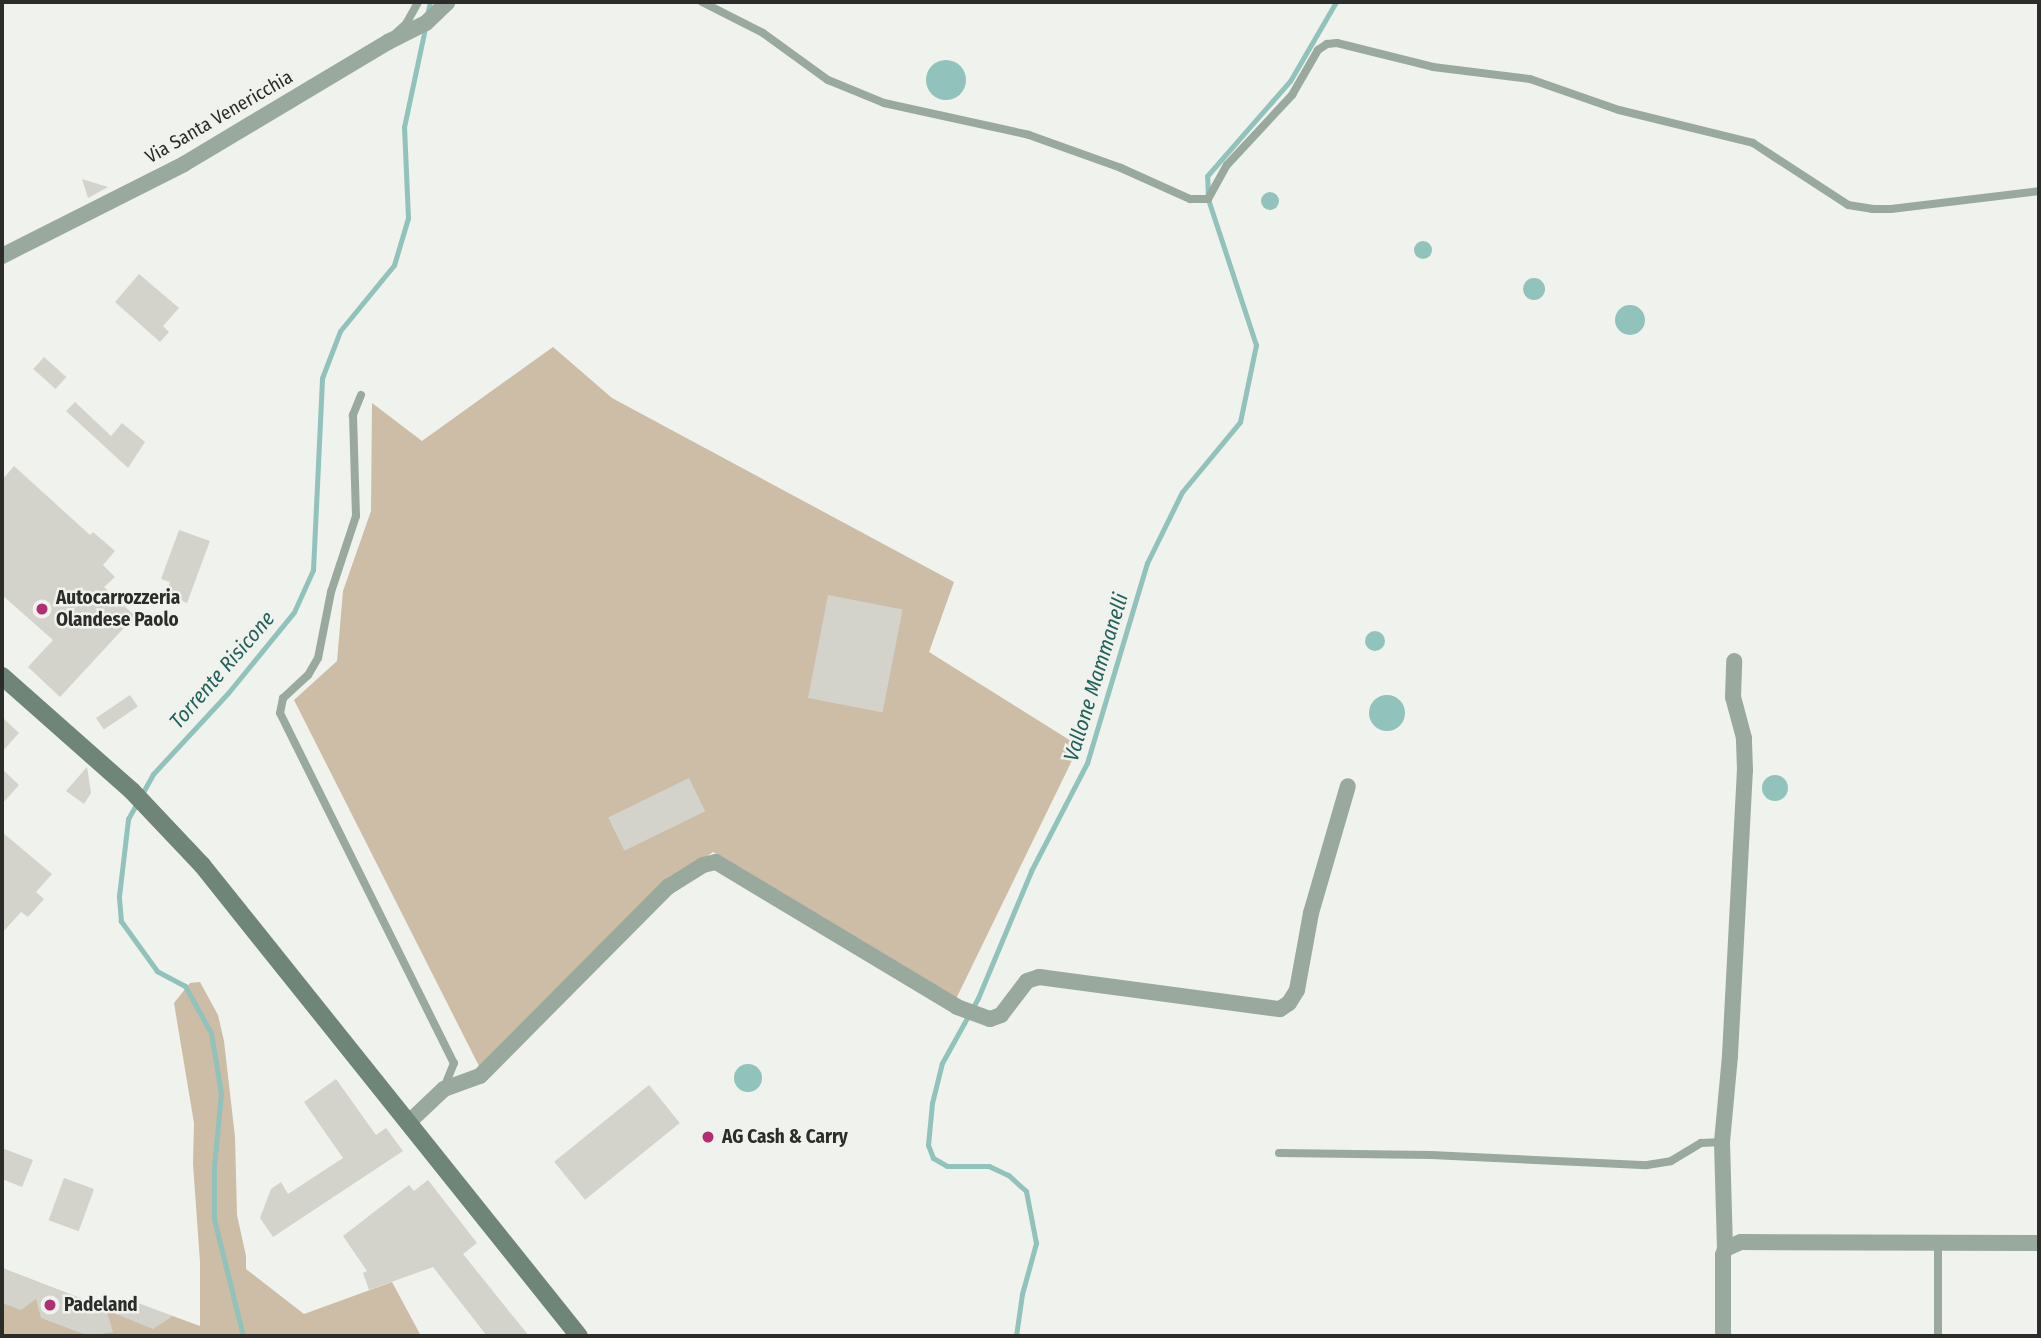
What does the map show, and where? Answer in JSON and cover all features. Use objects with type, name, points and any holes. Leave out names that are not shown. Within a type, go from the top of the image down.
[{"type":"main road","points":[[2,676],[147,805],[202,865],[579,1336]]},
{"type":"street","name":"Via Santa Venericchia","points":[[2,256],[184,164],[388,42],[426,23],[448,2]]},
{"type":"street","points":[[1723,1336],[1725,1249],[1722,1142],[1730,1055],[1745,770],[1744,738],[1733,697],[1734,661]]},
{"type":"street","points":[[408,1123],[444,1089],[480,1076],[668,887],[703,865],[716,862],[957,1007],[990,1019],[1001,1015],[1027,981],[1039,977],[1280,1009],[1289,1003],[1297,990],[1311,913],[1348,786]]},
{"type":"street","points":[[1725,1249],[1741,1242],[2039,1243]]},
{"type":"lane","points":[[388,42],[406,24],[418,2]]},
{"type":"lane","points":[[702,2],[763,33],[828,80],[884,103],[1029,135],[1121,168],[1190,199],[1208,199],[1227,165],[1292,95],[1318,50],[1327,44],[1337,43],[1433,67],[1530,79],[1619,110],[1753,142],[1848,205],[1891,209],[2039,191]]},
{"type":"lane","points":[[361,395],[353,415],[356,516],[331,592],[318,657],[308,675],[283,698],[280,713],[454,1063],[444,1089]]},
{"type":"lane","points":[[1279,1153],[1431,1155],[1647,1165],[1671,1161],[1701,1143],[1722,1142]]},
{"type":"lane","points":[[1938,1242],[1938,1336]]},
{"type":"shaded area","points":[[553,347],[612,398],[954,582],[929,652],[1079,746],[955,1001],[713,852],[664,887],[481,1070],[294,700],[337,661],[343,591],[371,511],[372,403],[422,441]]},
{"type":"shaded area","points":[[200,982],[218,1015],[224,1041],[235,1137],[237,1215],[246,1256],[246,1269],[304,1314],[392,1282],[421,1336],[2,1336],[2,1268],[116,1312],[170,1315],[200,1326],[200,1262],[193,1164],[194,1123],[174,1003],[190,983]]},
{"type":"water","points":[[946,60],[954,61],[960,66],[965,72],[965,88],[960,94],[954,99],[946,100],[938,99],[932,94],[927,88],[926,80],[927,72],[932,66],[938,61]]},
{"type":"water","points":[[1270,192],[1276,195],[1279,201],[1276,207],[1270,210],[1264,207],[1261,201],[1264,195]]},
{"type":"water","points":[[1423,241],[1429,244],[1432,250],[1429,256],[1423,259],[1417,256],[1414,250],[1417,244]]},
{"type":"water","points":[[1534,278],[1542,281],[1545,289],[1542,297],[1534,300],[1526,297],[1523,289],[1526,281]]},
{"type":"water","points":[[1630,305],[1636,306],[1644,314],[1644,326],[1636,334],[1630,335],[1624,334],[1616,326],[1615,320],[1616,314],[1624,306]]},
{"type":"water","points":[[1375,631],[1382,634],[1385,641],[1382,648],[1375,651],[1368,648],[1365,641],[1368,634]]},
{"type":"water","points":[[1387,695],[1399,701],[1405,713],[1399,725],[1387,731],[1375,725],[1369,713],[1375,701]]},
{"type":"water","points":[[1775,775],[1784,779],[1788,788],[1784,797],[1775,801],[1766,797],[1762,788],[1766,779]]},
{"type":"water","points":[[748,1064],[758,1068],[762,1078],[758,1088],[748,1092],[738,1088],[734,1078],[738,1068]]},
{"type":"building","points":[[82,179],[108,187],[88,198]]},
{"type":"building","points":[[139,274],[179,308],[163,326],[169,332],[160,342],[115,302]]},
{"type":"building","points":[[44,357],[66,377],[56,389],[33,369]]},
{"type":"building","points":[[75,402],[111,436],[122,423],[145,442],[128,468],[66,411]]},
{"type":"building","points":[[14,466],[90,535],[93,532],[115,551],[103,565],[115,577],[104,587],[135,616],[60,697],[28,667],[53,640],[2,595],[2,480]]},
{"type":"building","points":[[179,530],[210,541],[187,603],[166,595],[170,582],[161,579]]},
{"type":"building","points":[[828,595],[903,610],[883,713],[808,698]]},
{"type":"building","points":[[130,695],[138,707],[104,730],[96,718]]},
{"type":"building","points":[[2,717],[19,733],[2,752]]},
{"type":"building","points":[[87,767],[91,793],[84,804],[66,791]]},
{"type":"building","points":[[2,769],[19,785],[2,804]]},
{"type":"building","points":[[689,778],[705,811],[624,851],[608,817]]},
{"type":"building","points":[[2,832],[52,874],[36,892],[44,899],[28,917],[21,912],[2,933]]},
{"type":"building","points":[[336,1079],[376,1135],[386,1128],[403,1151],[273,1237],[260,1218],[271,1189],[281,1182],[288,1194],[343,1158],[304,1102]]},
{"type":"building","points":[[649,1085],[680,1123],[585,1200],[554,1162]]},
{"type":"building","points":[[2,1148],[33,1160],[22,1187],[2,1179]]},
{"type":"building","points":[[64,1178],[94,1189],[79,1231],[49,1220]]},
{"type":"building","points":[[428,1180],[477,1243],[463,1254],[529,1336],[487,1336],[433,1267],[369,1290],[363,1273],[367,1271],[343,1236],[409,1185],[414,1191]]},
{"type":"building","points":[[2,1268],[106,1308],[113,1332],[89,1336],[41,1318],[36,1299],[21,1310],[2,1303]]},
{"type":"building","points":[[122,1297],[173,1316],[153,1329],[116,1314]]},
{"type":"waterway","name":"Torrente Risicone","points":[[427,15],[430,2]]},
{"type":"waterway","name":"Vallone Mammanelli","points":[[1016,1336],[1022,1294],[1036,1243],[1026,1191],[1008,1175],[989,1166],[947,1166],[933,1158],[928,1145],[932,1103],[942,1063],[978,998],[1031,871],[1087,763],[1147,563],[1182,492],[1240,422],[1256,345],[1208,199],[1207,176],[1290,81],[1336,2]]},
{"type":"waterway","name":"Torrente Risicone","points":[[243,1336],[214,1219],[214,1167],[221,1093],[211,1033],[185,986],[157,971],[121,921],[119,896],[128,819],[153,774],[228,693],[294,612],[313,570],[322,378],[340,331],[394,265],[408,218],[404,127],[425,28]]},
{"type":"place","name":"Autocarrozzeria Olandese Paolo","points":[[42,609]]},
{"type":"place","name":"AG Cash & Carry","points":[[708,1137]]},
{"type":"place","name":"Padeland","points":[[50,1305]]}]
